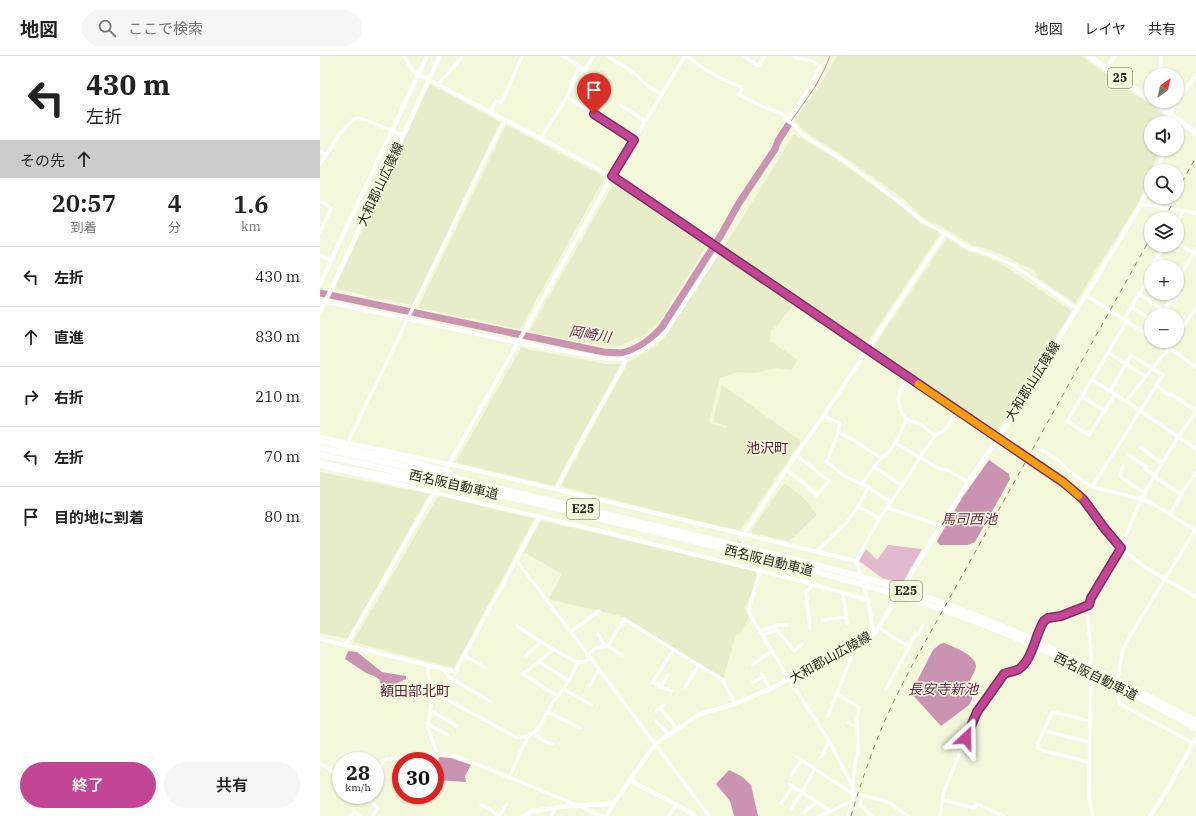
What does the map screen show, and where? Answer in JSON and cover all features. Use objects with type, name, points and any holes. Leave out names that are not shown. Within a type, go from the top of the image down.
[{"type":"highway","name":"25","points":[[1089,56],[1144,94]]},
{"type":"highway","name":"25","points":[[1163,108],[1172,116]]},
{"type":"highway","name":"25","points":[[1184,126],[1196,133]]},
{"type":"highway","points":[[320,440],[348,448],[402,459],[541,499]]},
{"type":"highway","name":"西名阪自動車道","points":[[320,448],[468,481],[808,563],[906,597],[964,614],[1028,640],[1126,688],[1195,728]]},
{"type":"highway","name":"西名阪自動車道","points":[[320,455],[486,492],[807,568],[844,575]]},
{"type":"highway","points":[[320,463],[380,475],[486,492]]},
{"type":"highway","name":"西名阪自動車道","points":[[1126,688],[1142,699],[1195,728]]},
{"type":"main road","name":"大和郡山広陵線","points":[[320,284],[427,56]]},
{"type":"main road","name":"大和郡山広陵線","points":[[320,313],[324,301],[440,56]]},
{"type":"main road","name":"大和郡山広陵線","points":[[614,802],[655,744],[668,734],[704,713],[735,704],[770,689],[854,642],[874,634],[968,482],[998,438],[1144,198]]},
{"type":"main road","points":[[1150,816],[1161,800],[1195,740]]},
{"type":"main road","points":[[630,780],[694,816]]},
{"type":"main road","points":[[524,816],[533,811],[576,805],[607,804],[614,802]]},
{"type":"street","points":[[404,56],[414,72],[418,75],[612,176],[1063,482],[1083,499],[1121,548],[1143,566],[1196,597]]},
{"type":"street","points":[[438,85],[463,56]]},
{"type":"street","points":[[490,112],[496,101],[500,102],[503,100],[522,56]]},
{"type":"street","points":[[564,56],[608,89]]},
{"type":"street","points":[[581,68],[586,68],[594,56]]},
{"type":"street","points":[[607,56],[633,72],[648,86],[662,94]]},
{"type":"street","points":[[448,466],[612,176],[686,56],[702,68],[734,85],[742,87],[738,95],[766,108],[782,113],[786,120],[800,133],[844,161],[924,222],[967,247],[993,256],[1013,266],[1076,309]]},
{"type":"street","points":[[744,56],[758,66],[765,56]]},
{"type":"street","points":[[786,120],[790,117],[809,88],[820,67],[813,60],[793,56]]},
{"type":"street","points":[[1106,68],[1115,56]]},
{"type":"street","points":[[1160,68],[1161,56]]},
{"type":"street","points":[[541,139],[567,97],[581,68]]},
{"type":"street","points":[[1169,113],[1196,75]]},
{"type":"street","points":[[567,97],[634,140]]},
{"type":"street","points":[[621,105],[645,121]]},
{"type":"street","points":[[320,164],[342,131],[354,119],[363,119],[403,135]]},
{"type":"street","points":[[348,442],[505,120]]},
{"type":"street","points":[[320,151],[326,155]]},
{"type":"street","points":[[320,200],[331,208],[320,232]]},
{"type":"street","points":[[1141,204],[1196,213]]},
{"type":"street","points":[[740,540],[945,233]]},
{"type":"street","points":[[1184,246],[1195,251],[1184,269]]},
{"type":"street","points":[[324,301],[518,342],[608,359],[625,358],[658,340],[665,333],[719,248]]},
{"type":"street","points":[[1159,260],[1156,258],[1160,252]]},
{"type":"street","points":[[320,255],[331,260]]},
{"type":"street","points":[[1115,394],[1089,435],[1067,421],[1109,353],[1125,320],[1144,286]]},
{"type":"street","points":[[1139,294],[1161,308]]},
{"type":"street","points":[[1086,295],[1144,332]]},
{"type":"street","points":[[1132,307],[1144,315]]},
{"type":"street","points":[[1185,324],[1196,308]]},
{"type":"street","points":[[1126,401],[1169,348],[1196,368]]},
{"type":"street","points":[[1109,353],[1145,376]]},
{"type":"street","points":[[1092,487],[1162,375],[1131,355],[1110,391]]},
{"type":"street","points":[[556,489],[588,428],[623,367],[625,358]]},
{"type":"street","points":[[910,378],[901,389],[899,397],[902,415],[906,419],[922,425],[935,436]]},
{"type":"street","points":[[1092,380],[1140,410],[1196,449]]},
{"type":"street","points":[[1093,816],[1089,798],[1091,654],[1089,605],[1091,598],[1121,548],[1142,499],[1154,476],[1196,411],[1171,394],[1170,396],[1156,385]]},
{"type":"street","points":[[1082,398],[1105,411]]},
{"type":"street","points":[[874,634],[868,600],[856,561],[879,518],[902,486],[920,457],[935,436],[945,430],[958,411]]},
{"type":"street","points":[[824,416],[840,423],[839,432],[827,461],[828,463],[844,476],[868,487],[891,502]]},
{"type":"street","points":[[862,484],[881,458],[886,456],[895,443],[906,419]]},
{"type":"street","points":[[839,432],[881,458]]},
{"type":"street","points":[[320,437],[556,489],[856,561]]},
{"type":"street","points":[[895,443],[938,468],[947,470],[968,482]]},
{"type":"street","points":[[1140,447],[1162,463]]},
{"type":"street","points":[[1042,450],[1058,460],[1070,472],[1092,487],[1142,499],[1158,506],[1196,530],[1124,647],[1118,699],[1120,704],[1195,740]]},
{"type":"street","points":[[786,470],[807,486],[816,496],[829,480],[796,455]]},
{"type":"street","points":[[1129,455],[1146,467],[1145,469],[1154,476],[1181,494]]},
{"type":"street","points":[[320,466],[435,490],[727,562],[843,592],[868,600]]},
{"type":"street","points":[[1122,466],[1120,475],[1122,478],[1145,493]]},
{"type":"street","points":[[875,467],[902,486]]},
{"type":"street","points":[[1170,514],[1181,494],[1196,473]]},
{"type":"street","points":[[817,551],[847,522],[858,507],[868,487]]},
{"type":"street","points":[[346,645],[435,490]]},
{"type":"street","points":[[858,507],[879,518]]},
{"type":"street","points":[[887,508],[941,526]]},
{"type":"street","points":[[320,639],[429,667],[455,672],[540,516]]},
{"type":"street","points":[[727,562],[729,557]]},
{"type":"street","points":[[516,560],[709,816]]},
{"type":"street","points":[[760,571],[749,613],[829,741],[852,784],[854,789],[848,816]]},
{"type":"street","points":[[810,628],[806,592],[813,584]]},
{"type":"street","points":[[843,592],[847,624]]},
{"type":"street","points":[[940,816],[944,791],[977,712],[992,690],[1004,674],[1014,672],[1027,661],[1044,621],[1048,618],[1061,616],[1089,605]]},
{"type":"street","points":[[571,632],[599,611]]},
{"type":"street","points":[[822,620],[846,617]]},
{"type":"street","points":[[517,626],[574,661],[584,662],[595,648],[606,646],[624,619],[723,680],[735,704]]},
{"type":"street","points":[[760,631],[778,625],[787,625]]},
{"type":"street","points":[[886,689],[909,646],[916,634],[918,635],[923,625]]},
{"type":"street","points":[[879,628],[909,646]]},
{"type":"street","points":[[762,635],[777,630],[794,651],[802,644]]},
{"type":"street","points":[[598,634],[606,646],[622,655]]},
{"type":"street","points":[[526,655],[541,642]]},
{"type":"street","points":[[828,716],[851,658],[854,642]]},
{"type":"street","points":[[554,650],[523,674],[557,696]]},
{"type":"street","points":[[668,675],[662,685],[652,682],[673,650]]},
{"type":"street","points":[[752,665],[772,651]]},
{"type":"street","points":[[465,656],[484,667]]},
{"type":"street","points":[[539,662],[569,681]]},
{"type":"street","points":[[431,691],[516,737],[524,738],[533,733],[541,725],[557,696],[569,681],[578,662]]},
{"type":"street","points":[[685,687],[699,665]]},
{"type":"street","points":[[429,667],[428,670],[432,700],[428,728],[435,752]]},
{"type":"street","points":[[590,686],[598,669]]},
{"type":"street","points":[[444,670],[450,678],[490,701]]},
{"type":"street","points":[[753,682],[763,676],[770,689]]},
{"type":"street","points":[[660,684],[659,687],[672,691]]},
{"type":"street","points":[[563,689],[592,705]]},
{"type":"street","points":[[837,694],[859,707],[857,728],[858,752],[852,784]]},
{"type":"street","points":[[656,711],[664,705]]},
{"type":"street","points":[[660,708],[677,729]]},
{"type":"street","points":[[431,711],[457,726]]},
{"type":"street","points":[[548,712],[580,728]]},
{"type":"street","points":[[1089,762],[1045,751],[1038,748],[1038,744],[1052,712],[1090,721]]},
{"type":"street","points":[[656,721],[668,734]]},
{"type":"street","points":[[848,723],[857,728]]},
{"type":"street","points":[[428,724],[448,735]]},
{"type":"street","points":[[1044,731],[1089,742]]},
{"type":"street","points":[[533,733],[544,741],[553,744]]},
{"type":"street","points":[[509,778],[528,736]]},
{"type":"street","points":[[821,757],[829,741]]},
{"type":"street","points":[[444,754],[458,757],[603,816]]},
{"type":"street","points":[[797,756],[853,794],[879,799],[890,803],[908,816]]},
{"type":"street","points":[[791,775],[802,760]]},
{"type":"street","points":[[320,763],[332,771]]},
{"type":"street","points":[[791,809],[815,768]]},
{"type":"street","points":[[781,802],[791,785],[831,811]]},
{"type":"street","points":[[863,796],[860,805],[872,816]]},
{"type":"street","points":[[943,800],[974,808],[977,804],[1004,816]]},
{"type":"street","points":[[606,816],[614,802]]},
{"type":"street","points":[[804,812],[817,802]]},
{"type":"street","points":[[819,816],[852,802]]},
{"type":"street","points":[[373,816],[378,808],[374,804]]},
{"type":"street","points":[[481,805],[491,810],[498,816],[506,804]]},
{"type":"street","points":[[669,816],[676,805]]},
{"type":"street","points":[[551,816],[556,808]]},
{"type":"street","points":[[350,816],[354,812],[360,816]]},
{"type":"shaded area","points":[[837,56],[1081,56],[1144,100],[1144,108],[1155,108],[1166,116],[1144,116],[1144,156],[1157,156],[1154,164],[1144,164],[1144,188],[1138,203],[1075,303],[1038,278],[1035,270],[988,249],[972,245],[921,216],[905,200],[858,166],[803,130],[795,121],[825,77]]},
{"type":"shaded area","points":[[430,84],[500,122],[413,305],[377,299],[335,288]]},
{"type":"shaded area","points":[[506,125],[605,177],[520,329],[418,308]]},
{"type":"shaded area","points":[[794,134],[838,160],[902,207],[923,225],[938,231],[939,235],[868,341],[864,342],[726,247],[728,241]]},
{"type":"shaded area","points":[[614,183],[706,246],[661,320],[644,335],[619,346],[605,346],[529,332]]},
{"type":"shaded area","points":[[947,238],[967,251],[997,261],[1069,309],[1071,312],[997,431],[873,348]]},
{"type":"shaded area","points":[[719,254],[793,305],[778,325],[771,330],[770,341],[798,360],[791,370],[778,368],[754,373],[738,372],[720,378],[709,423],[727,428],[727,426],[713,422],[722,385],[801,441],[742,528],[738,530],[564,487],[562,484],[628,362],[647,352],[663,339]]},
{"type":"shaded area","points":[[521,348],[607,364],[621,364],[555,485],[458,463],[457,460]]},
{"type":"shaded area","points":[[320,472],[429,494],[348,639],[320,633]]},
{"type":"shaded area","points":[[784,483],[799,494],[811,506],[817,515],[789,541],[752,533],[751,531]]},
{"type":"shaded area","points":[[441,496],[534,519],[454,668],[353,642],[437,498]]},
{"type":"shaded area","points":[[541,521],[754,571],[757,575],[751,595],[744,608],[749,617],[740,634],[736,635],[723,679],[620,616],[549,599],[562,574],[524,552]]},
{"type":"shaded area","points":[[888,545],[922,549],[902,584],[882,578],[859,561],[866,549],[877,560]]},
{"type":"water","name":"馬司西池","points":[[989,460],[1009,474],[1010,479],[975,542],[968,545],[940,545],[937,541],[962,498]]},
{"type":"water","name":"長安寺新池","points":[[944,643],[968,655],[975,662],[976,666],[970,681],[972,699],[969,705],[941,726],[911,693],[933,650],[940,644]]},
{"type":"water","points":[[348,651],[357,652],[382,672],[406,676],[406,679],[391,685],[380,683],[380,680],[366,673],[345,659]]},
{"type":"water","points":[[444,757],[451,758],[471,765],[465,776],[466,782],[444,781]]},
{"type":"water","points":[[729,770],[741,776],[751,785],[758,816],[734,816],[730,801],[716,784]]},
{"type":"waterway","points":[[789,124],[815,87],[830,56]]},
{"type":"waterway","name":"岡崎川","points":[[320,293],[604,352],[620,353],[632,350],[648,340],[662,327],[721,235],[739,203],[775,149],[778,141],[789,124]]},
{"type":"tunnel","points":[[729,557],[740,540]]},
{"type":"railway","points":[[1184,178],[1196,157]]},
{"type":"railway","points":[[1168,212],[1172,204]]},
{"type":"railway","points":[[851,816],[876,742],[904,681],[1144,250]]},
{"type":"slow traffic","points":[[918,384],[1063,482],[1079,496]]},
{"type":"district","name":"池沢町","points":[[767,448]]},
{"type":"district","name":"額田部北町","points":[[415,691]]},
{"type":"route","points":[[594,114],[634,140],[612,176],[1063,482],[1083,499],[1121,548],[1091,598],[1089,605],[1061,616],[1048,618],[1044,621],[1027,661],[1014,672],[1004,674],[977,712],[966,738]]}]
